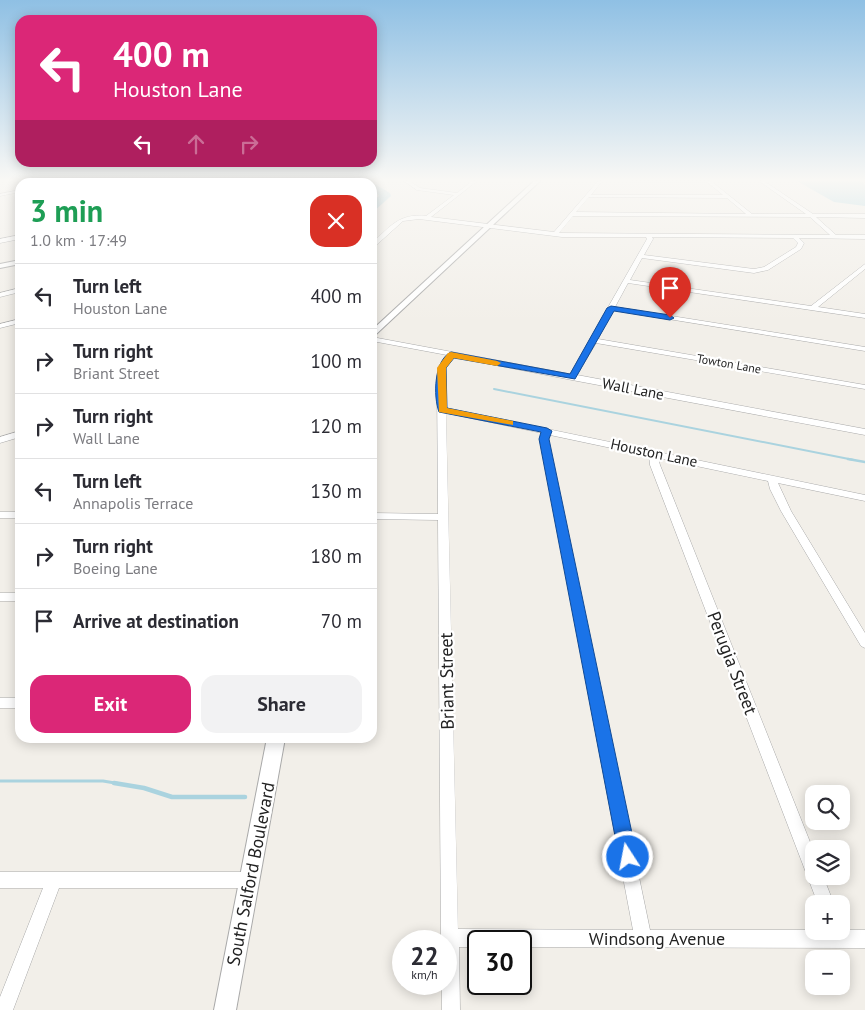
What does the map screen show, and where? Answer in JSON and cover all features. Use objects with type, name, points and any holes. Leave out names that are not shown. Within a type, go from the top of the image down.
[{"type":"street","points":[[377,242],[392,228]]},
{"type":"street","points":[[377,330],[487,228]]},
{"type":"street","points":[[507,228],[555,234],[865,237]]},
{"type":"street","points":[[555,234],[560,228]]},
{"type":"street","points":[[825,228],[835,237]]},
{"type":"street","points":[[572,378],[650,239],[648,236]]},
{"type":"street","points":[[640,256],[742,271],[759,271],[766,269],[799,248],[800,243],[794,236]]},
{"type":"street","points":[[856,237],[865,242]]},
{"type":"street","points":[[0,241],[15,238]]},
{"type":"street","points":[[0,266],[15,263]]},
{"type":"street","points":[[814,308],[815,305],[865,266]]},
{"type":"street","points":[[626,281],[865,316]]},
{"type":"street","points":[[0,295],[15,291]]},
{"type":"street","points":[[611,308],[865,349]]},
{"type":"street","points":[[0,326],[15,322]]},
{"type":"street","name":"Wall Lane","points":[[377,340],[865,432]]},
{"type":"street","name":"Towton Lane","points":[[593,340],[865,387]]},
{"type":"street","name":"Briant Street","points":[[450,930],[442,368],[451,355]]},
{"type":"street","name":"Houston Lane","points":[[443,410],[865,498]]},
{"type":"street","points":[[547,431],[544,439],[643,938]]},
{"type":"street","points":[[0,440],[15,436]]},
{"type":"street","name":"Perugia Street","points":[[653,453],[655,465],[805,852]]},
{"type":"street","points":[[772,478],[775,489],[786,511],[865,643]]},
{"type":"street","points":[[0,515],[15,515]]},
{"type":"street","points":[[377,516],[443,517]]},
{"type":"street","points":[[0,597],[15,597]]},
{"type":"street","points":[[0,703],[15,703]]},
{"type":"street","name":"South Salford Boulevard","points":[[225,1010],[275,743]]},
{"type":"street","points":[[0,880],[249,880]]},
{"type":"street","points":[[4,1010],[54,880]]},
{"type":"street","name":"Windsong Avenue","points":[[457,938],[805,935]]},
{"type":"street","name":"Windsong Avenue","points":[[850,937],[865,940]]},
{"type":"street","name":"Briant Street","points":[[451,995],[451,1010]]},
{"type":"waterway","points":[[494,389],[854,460]]},
{"type":"waterway","points":[[848,459],[865,462]]},
{"type":"waterway","points":[[0,781],[103,781],[121,784]]},
{"type":"waterway","points":[[114,783],[144,788],[172,797],[245,797]]},
{"type":"slow traffic","points":[[497,363],[451,355],[442,368],[443,410],[456,411],[509,423]]},
{"type":"route","points":[[628,857],[544,439],[547,431],[456,411],[443,410],[441,377],[442,368],[451,355],[572,378],[611,308],[670,318]]}]
